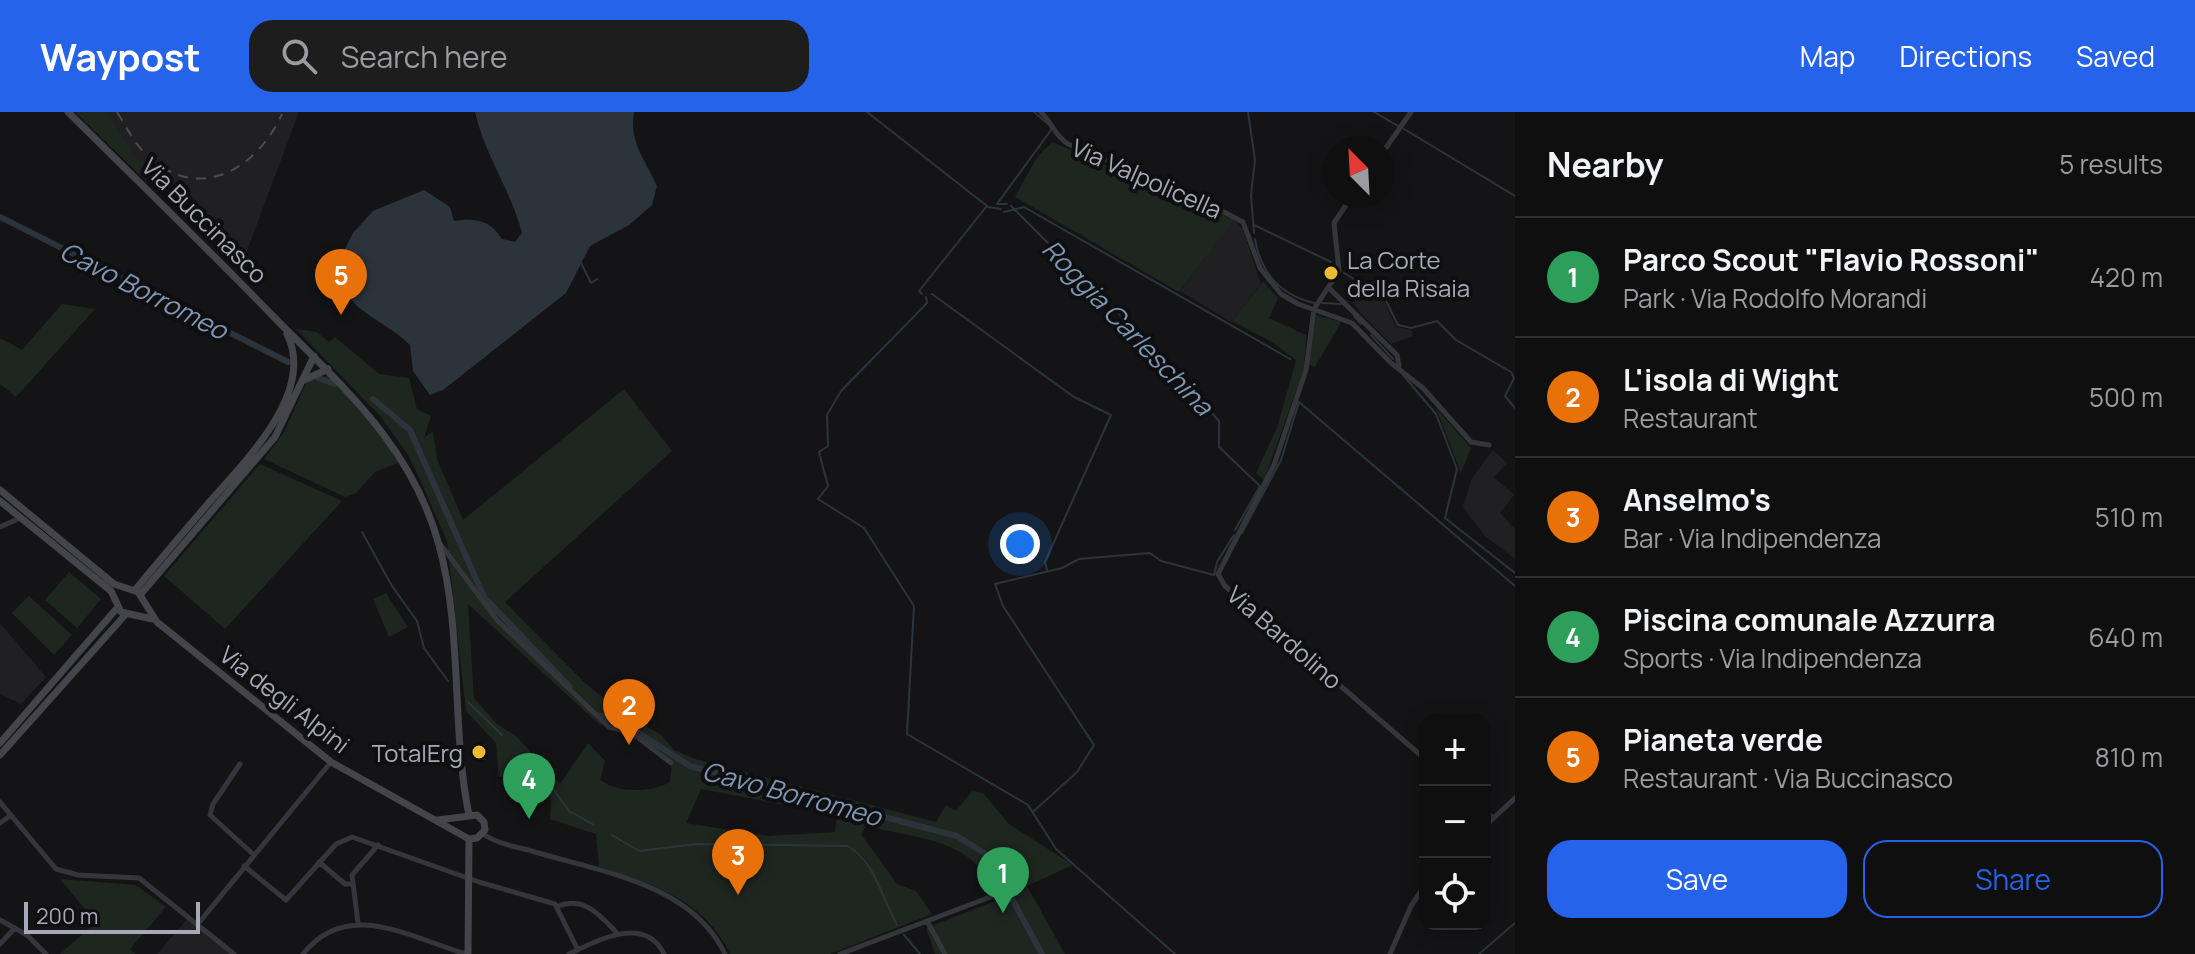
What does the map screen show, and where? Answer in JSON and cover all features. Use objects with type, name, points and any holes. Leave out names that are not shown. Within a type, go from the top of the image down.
[{"type":"street","name":"Via Buccinasco","points":[[68,112],[328,369],[388,438],[421,497],[438,541],[451,617],[467,817]]},
{"type":"street","name":"Via Valpolicella","points":[[1041,112],[1053,124],[1059,138],[1068,144],[1236,218],[1246,228],[1267,278],[1289,300],[1314,309]]},
{"type":"street","points":[[1394,136],[1411,112]]},
{"type":"street","name":"Via Bardolino","points":[[1345,208],[1333,229],[1340,262],[1329,288],[1314,309],[1306,370],[1274,465],[1220,565],[1219,576],[1225,586],[1419,754]]},
{"type":"street","points":[[1329,288],[1397,355],[1400,367]]},
{"type":"street","points":[[1314,309],[1352,323],[1400,367],[1471,442],[1489,445]]},
{"type":"street","points":[[285,329],[294,352],[294,369]]},
{"type":"street","points":[[0,755],[130,614],[136,594],[262,441],[289,391],[299,357],[312,354]]},
{"type":"street","points":[[0,743],[117,604],[136,594],[269,445],[302,382],[312,354]]},
{"type":"street","points":[[302,382],[313,373],[328,369]]},
{"type":"street","name":"Via degli Alpini","points":[[0,490],[104,576],[136,594],[157,622],[331,762],[462,832]]},
{"type":"street","name":"Via degli Alpini","points":[[0,501],[111,591],[117,604],[130,614],[157,622]]},
{"type":"street","points":[[0,527],[20,518]]},
{"type":"street","points":[[438,541],[497,620],[605,723],[632,733],[671,763]]},
{"type":"street","points":[[197,925],[331,762]]},
{"type":"street","points":[[240,764],[213,804],[210,815],[254,855]]},
{"type":"street","points":[[1492,817],[1515,798]]},
{"type":"street","points":[[0,802],[56,869],[78,875],[139,878],[234,954]]},
{"type":"street","points":[[0,823],[11,815]]},
{"type":"street","points":[[303,954],[327,930],[358,923],[467,954],[469,839],[462,832],[467,817]]},
{"type":"street","points":[[438,820],[481,818],[485,826],[483,834]]},
{"type":"street","points":[[469,839],[483,834],[649,887],[690,911],[717,939],[725,954]]},
{"type":"street","points":[[244,866],[286,900],[343,838],[352,837],[558,906],[572,903],[589,907],[616,932],[654,941],[664,954]]},
{"type":"street","points":[[358,923],[354,871],[378,845]]},
{"type":"street","points":[[319,862],[345,884],[353,884]]},
{"type":"street","points":[[840,954],[1006,891]]},
{"type":"street","points":[[1390,954],[1419,894]]},
{"type":"street","points":[[558,906],[578,950]]},
{"type":"street","points":[[0,920],[15,928],[46,954]]},
{"type":"street","points":[[927,921],[945,954]]},
{"type":"street","points":[[0,944],[15,928]]},
{"type":"street","points":[[569,954],[616,932]]},
{"type":"shaded area","points":[[75,112],[107,112],[133,155],[154,175],[145,180]]},
{"type":"shaded area","points":[[106,112],[299,112],[245,256],[228,249],[133,156]]},
{"type":"shaded area","points":[[475,112],[634,112],[636,142],[657,186],[652,205],[629,225],[590,246],[566,293],[443,390],[430,395],[413,371],[410,345],[356,305],[340,284],[335,269],[353,233],[373,211],[424,190],[450,207],[454,221],[481,221],[492,227],[502,239],[515,242],[522,233]]},
{"type":"shaded area","points":[[1052,142],[1234,220],[1179,292],[1015,197],[1037,157]]},
{"type":"shaded area","points":[[1234,219],[1243,230],[1261,284],[1231,322],[1180,291]]},
{"type":"shaded area","points":[[1263,282],[1278,298],[1269,318],[1306,335],[1304,369],[1264,480],[1256,473],[1277,428],[1296,360],[1272,342],[1232,321]]},
{"type":"shaded area","points":[[1369,288],[1384,301],[1396,327],[1411,330],[1413,336],[1391,344],[1361,313],[1353,303]]},
{"type":"shaded area","points":[[62,304],[95,309],[16,397],[0,384],[0,338],[22,350]]},
{"type":"shaded area","points":[[1316,315],[1341,322],[1315,367],[1308,364]]},
{"type":"shaded area","points":[[296,329],[317,332],[329,342],[335,337],[379,374],[409,378],[417,409],[431,416],[424,438],[433,431],[437,459],[463,520],[624,389],[672,451],[505,602],[585,683],[613,706],[661,735],[674,750],[695,759],[936,822],[946,805],[956,811],[972,791],[983,793],[1009,824],[1073,865],[1027,886],[1065,954],[935,954],[926,928],[1003,898],[975,863],[960,852],[928,839],[866,826],[861,834],[897,884],[916,891],[932,914],[830,954],[730,954],[720,936],[692,907],[657,888],[599,867],[596,834],[550,819],[551,797],[541,796],[539,781],[517,781],[516,776],[499,777],[496,743],[466,711],[447,541],[408,455],[381,417]],"holes":[[[468,604],[600,725],[604,721],[631,730],[672,762],[670,782],[635,790],[607,784],[600,780],[605,761],[588,743],[560,784],[516,736],[497,724],[474,698]],[[701,789],[837,815],[835,832],[768,836],[686,823]]]},
{"type":"shaded area","points":[[329,375],[384,439],[398,463],[375,472],[356,493],[345,497],[264,459],[284,432],[307,381]]},
{"type":"shaded area","points":[[1436,408],[1471,448],[1461,473]]},
{"type":"shaded area","points":[[1493,450],[1507,463],[1494,477],[1514,495],[1500,513],[1515,529],[1515,559],[1484,535],[1463,507],[1472,478]]},
{"type":"shaded area","points":[[260,464],[342,501],[225,629],[164,576]]},
{"type":"shaded area","points":[[69,572],[101,599],[77,628],[45,600]]},
{"type":"shaded area","points":[[386,593],[408,627],[389,637],[373,599]]},
{"type":"shaded area","points":[[29,596],[72,635],[54,655],[12,613]]},
{"type":"shaded area","points":[[0,623],[46,677],[21,704],[0,694]]},
{"type":"shaded area","points":[[60,879],[136,885],[166,907],[130,949],[136,954],[60,954],[96,922]]},
{"type":"shaded area","points":[[188,918],[234,954],[157,954]]},
{"type":"waterway","points":[[867,112],[987,206]]},
{"type":"waterway","name":"Roggia Carleschina","points":[[1034,112],[1048,124]]},
{"type":"waterway","points":[[1248,112],[1255,160],[1251,195],[1254,233]]},
{"type":"waterway","points":[[1374,112],[1398,126]]},
{"type":"waterway","points":[[1404,129],[1515,196]]},
{"type":"waterway","name":"Roggia Carleschina","points":[[1007,204],[997,204],[1051,130]]},
{"type":"waterway","name":"Roggia Carleschina","points":[[1011,206],[1144,339],[1219,421],[1219,447],[1260,486],[1235,530]]},
{"type":"waterway","points":[[922,294],[919,291],[986,207]]},
{"type":"waterway","points":[[988,207],[1001,209]]},
{"type":"waterway","points":[[1004,212],[1024,207],[1290,359]]},
{"type":"waterway","name":"Cavo Borromeo","points":[[0,217],[288,362]]},
{"type":"waterway","points":[[1254,225],[1331,262]]},
{"type":"waterway","points":[[1255,239],[1262,263],[1274,281],[1292,295],[1314,303]]},
{"type":"waterway","points":[[580,261],[591,283],[597,279]]},
{"type":"waterway","points":[[1344,273],[1384,297],[1398,325],[1411,328],[1437,321],[1456,340],[1511,372],[1514,378],[1505,396],[1515,408]]},
{"type":"waterway","points":[[932,294],[1074,397],[1111,415],[1045,562],[1047,570]]},
{"type":"waterway","points":[[926,297],[927,303],[841,391],[827,415],[828,446],[819,452],[828,486],[818,499],[864,528],[914,606],[907,734],[1028,805],[1056,849],[1175,954]]},
{"type":"waterway","points":[[1322,303],[1341,304]]},
{"type":"waterway","points":[[1354,316],[1361,324]]},
{"type":"waterway","points":[[1371,335],[1393,359]]},
{"type":"waterway","points":[[1403,375],[1436,414],[1457,469],[1445,518],[1515,573]]},
{"type":"waterway","name":"Cavo Borromeo","points":[[318,378],[335,384]]},
{"type":"waterway","name":"Cavo Borromeo","points":[[373,399],[410,430],[484,597],[570,687]]},
{"type":"waterway","name":"Roggia Carleschina","points":[[1242,533],[1281,460],[1299,402],[1515,586]]},
{"type":"waterway","points":[[362,532],[392,586],[417,621],[424,648],[448,681]]},
{"type":"waterway","points":[[1034,811],[1077,772],[1094,745],[1003,606],[995,584],[1062,568],[1079,559],[1150,553],[1161,561],[1214,575],[1217,562],[1234,535]]},
{"type":"waterway","points":[[468,702],[502,735]]},
{"type":"waterway","name":"Cavo Borromeo","points":[[598,715],[631,728],[690,766],[957,836],[984,853],[992,862],[1042,954]]},
{"type":"waterway","points":[[521,763],[526,772],[543,775],[569,811],[594,825]]},
{"type":"waterway","points":[[612,835],[639,851],[696,844],[848,846],[858,853],[872,872],[897,925]]},
{"type":"waterway","name":"Roggia Carleschina","points":[[1479,954],[1515,923]]},
{"type":"waterway","points":[[904,935],[920,954]]},
{"type":"railway","points":[[117,112],[135,142],[149,157],[169,171],[188,178],[208,178],[226,173],[243,163],[272,133],[282,114]]},
{"type":"place","name":"La Corte della Risaia","points":[[1331,273]]},
{"type":"place","name":"Pianeta verde","points":[[341,315]]},
{"type":"place","name":"L'isola di Wight","points":[[629,745]]},
{"type":"place","name":"TotalErg","points":[[479,752]]},
{"type":"place","name":"Piscina comunale Azzurra","points":[[529,819]]},
{"type":"place","name":"Anselmo's","points":[[738,895]]},
{"type":"place","name":"Parco Scout \"Flavio Rossoni\"","points":[[1003,913]]}]
